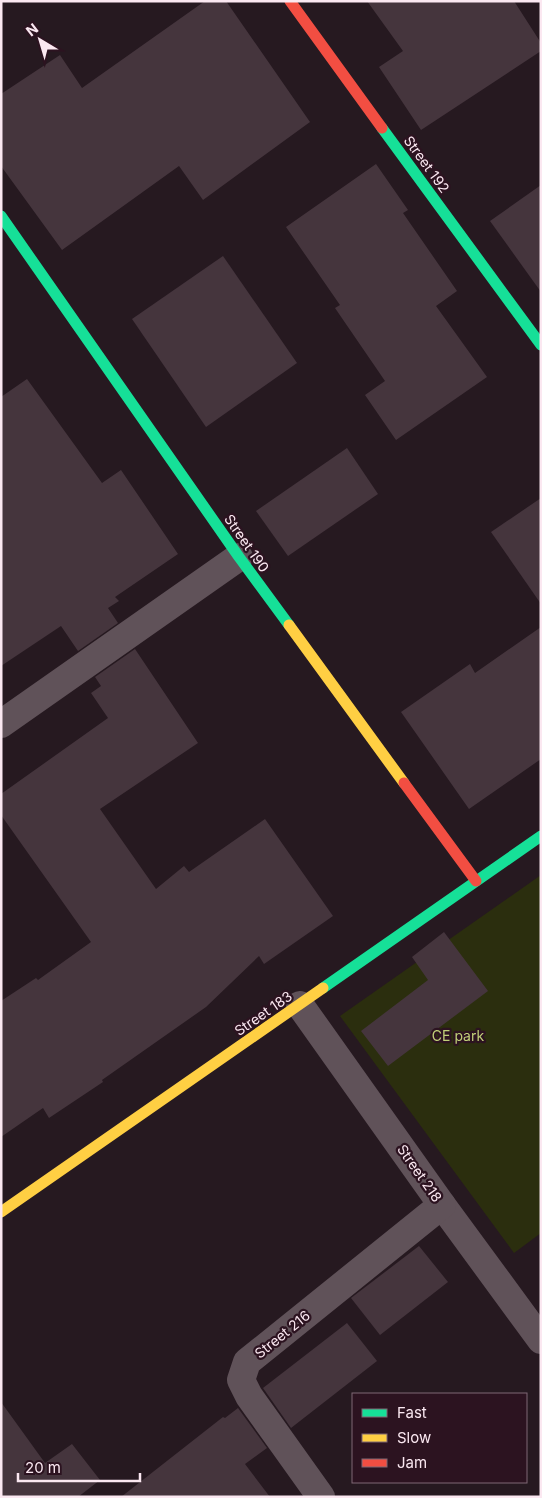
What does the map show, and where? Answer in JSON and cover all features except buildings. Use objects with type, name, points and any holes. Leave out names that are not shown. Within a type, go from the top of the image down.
[{"type":"street","name":"Street 192","points":[[290,1],[541,345]]},
{"type":"street","name":"Street 190","points":[[1,216],[239,557],[476,881]]},
{"type":"street","points":[[1,724],[239,557]]},
{"type":"street","name":"Street 183","points":[[1,1212],[541,836]]},
{"type":"street","name":"Street 218","points":[[300,1005],[442,1205],[541,1340]]},
{"type":"street","name":"Street 216","points":[[321,1497],[249,1396],[242,1380],[247,1362],[442,1205]]},
{"type":"green space","name":"CE park","points":[[541,875],[541,1233],[514,1253],[340,1016]]},
{"type":"traffic: fast","points":[[382,128],[541,345]]},
{"type":"traffic: fast","points":[[1,216],[239,557],[289,625]]},
{"type":"traffic: fast","points":[[323,988],[541,836]]},
{"type":"traffic: slow","points":[[289,625],[404,783]]},
{"type":"traffic: slow","points":[[1,1212],[323,988]]},
{"type":"traffic: jam","points":[[290,1],[382,128]]},
{"type":"traffic: jam","points":[[404,783],[476,881]]}]
